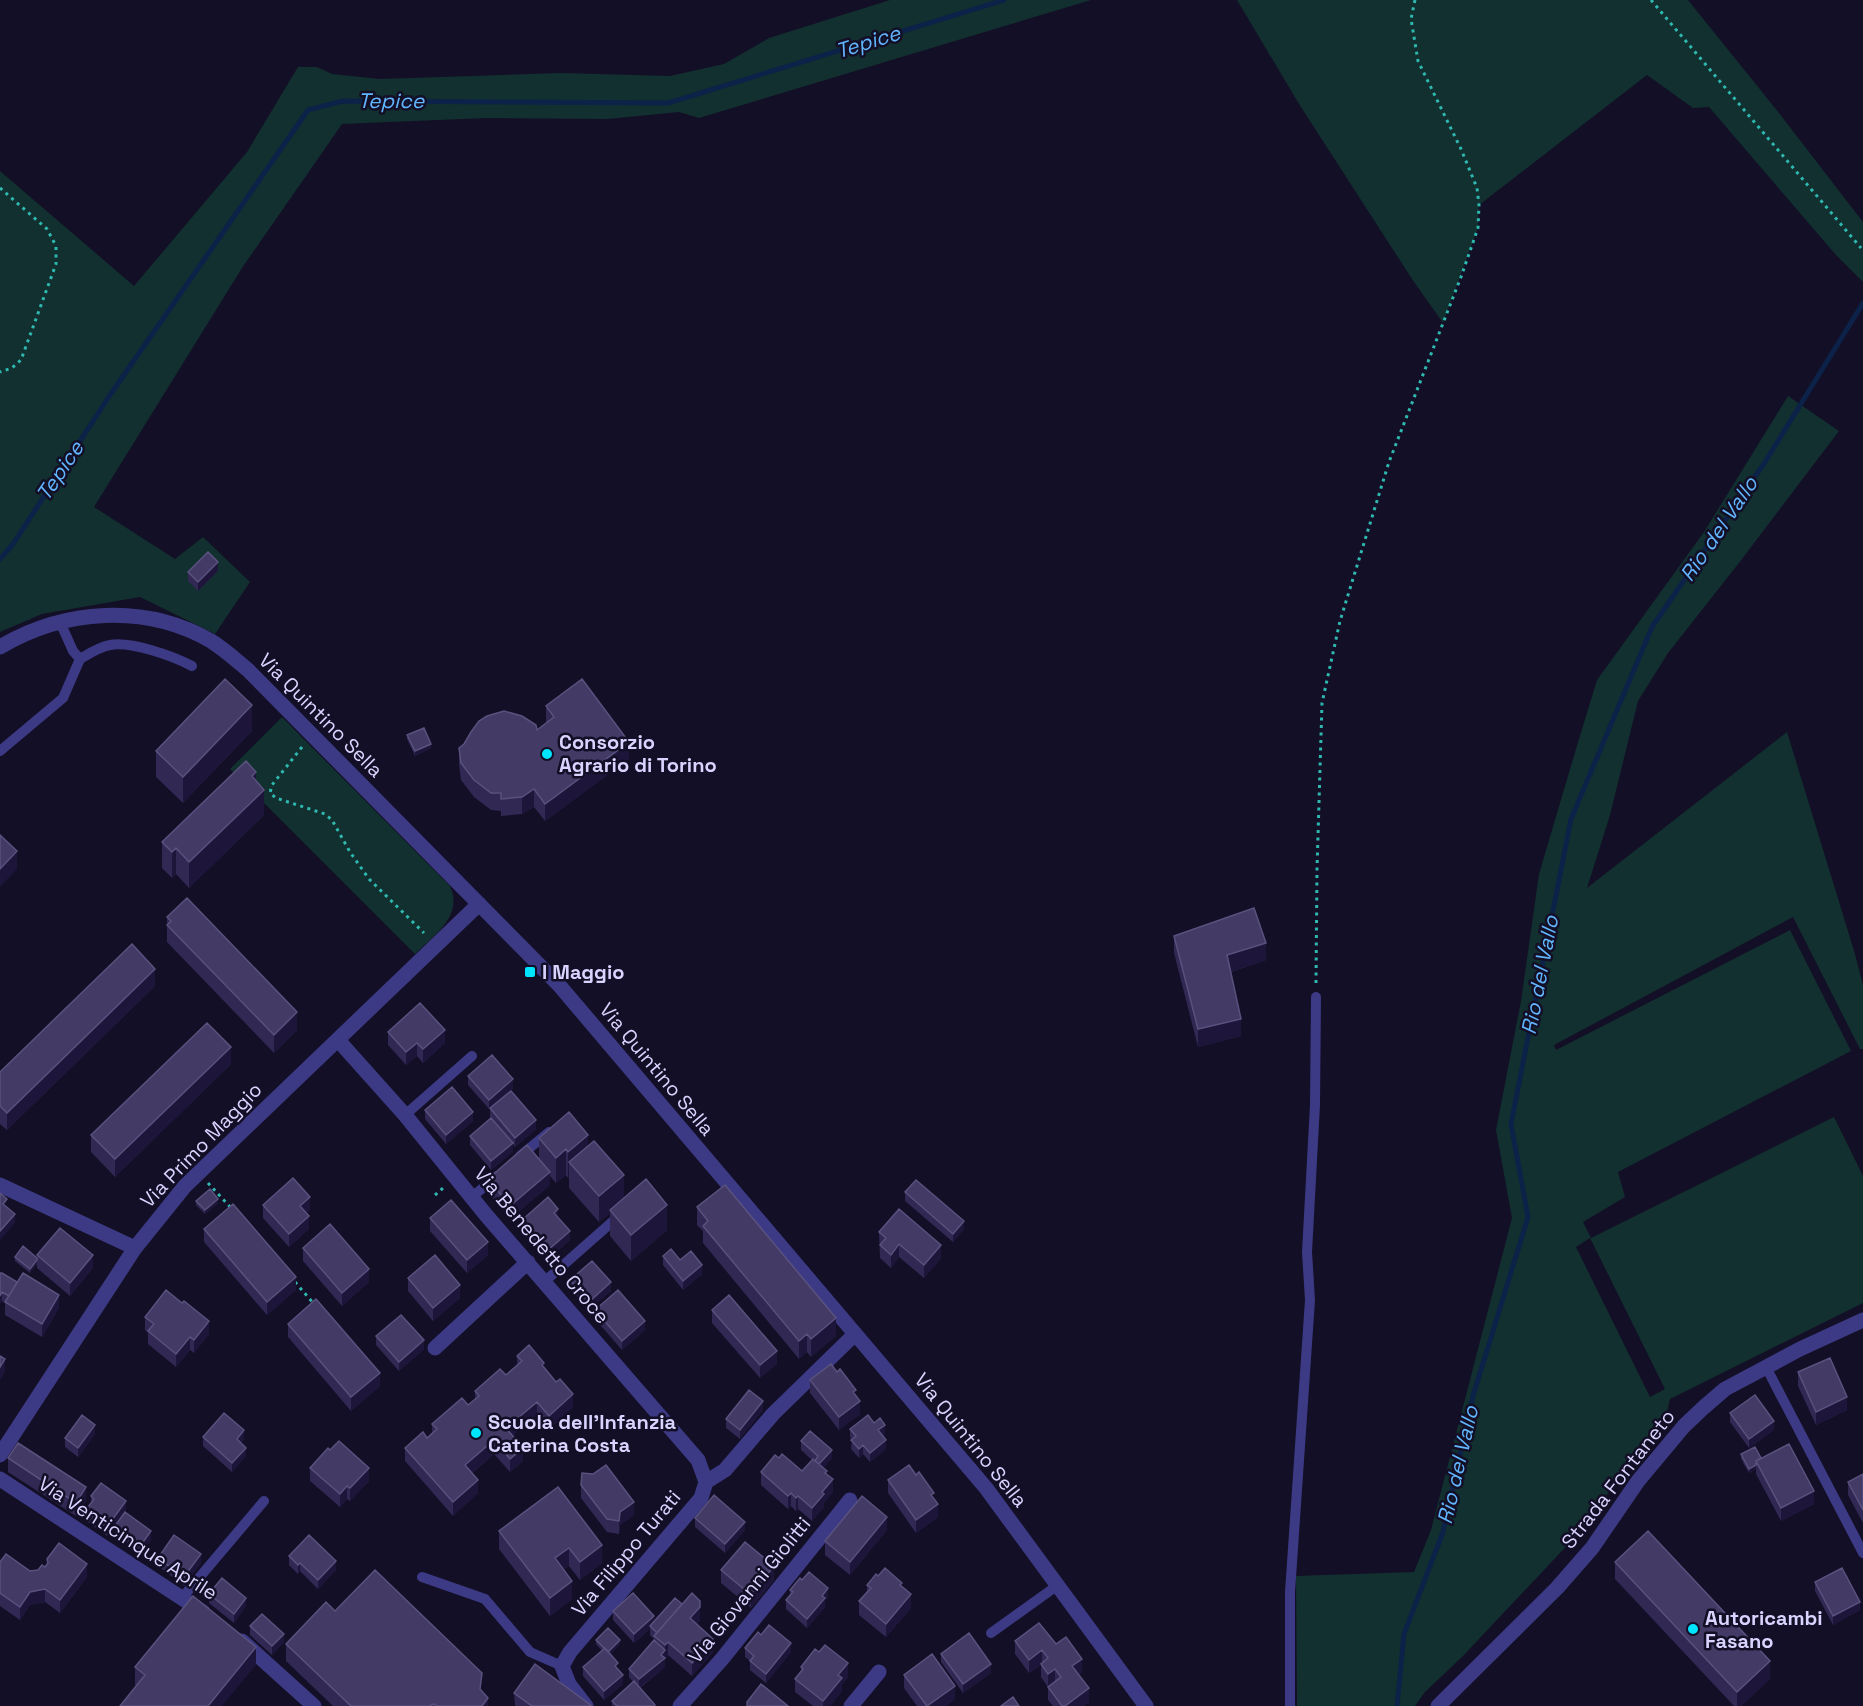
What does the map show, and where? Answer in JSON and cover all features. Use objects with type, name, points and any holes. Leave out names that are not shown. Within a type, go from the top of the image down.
[{"type":"street","name":"Via Quintino Sella","points":[[0,647],[22,634],[60,622],[97,615],[137,615],[172,624],[212,641],[248,670],[559,985],[986,1488],[1140,1704]]},
{"type":"street","name":"Via Primo Maggio","points":[[0,1455],[135,1248],[199,1172],[479,904]]},
{"type":"street","name":"Via Benedetto Croce","points":[[338,1040],[405,1115],[544,1282],[698,1460],[705,1482]]},
{"type":"street","points":[[0,1185],[135,1248]]},
{"type":"street","points":[[435,1348],[528,1262]]},
{"type":"street","name":"Strada Fontaneto","points":[[1438,1706],[1557,1588],[1584,1558],[1638,1481],[1684,1426],[1725,1389],[1863,1320]]},
{"type":"street","name":"Via Filippo Turati","points":[[562,1666],[570,1652],[701,1498],[705,1482],[725,1470],[773,1414],[855,1334]]},
{"type":"street","name":"Via Venticinque Aprile","points":[[0,1479],[213,1619]]},
{"type":"street","name":"Via Giovanni Giolitti","points":[[680,1706],[722,1659],[850,1500]]},
{"type":"street","points":[[229,1631],[314,1706]]},
{"type":"street","points":[[562,1666],[569,1684],[586,1706]]},
{"type":"street","points":[[851,1706],[879,1672]]},
{"type":"lane","points":[[60,622],[73,651],[81,659]]},
{"type":"lane","points":[[0,751],[63,698],[81,659],[94,650],[112,644],[144,648],[176,658],[192,666]]},
{"type":"lane","points":[[1290,1706],[1290,1592],[1310,1299],[1307,1252],[1316,1105],[1316,997]]},
{"type":"lane","points":[[405,1115],[472,1056]]},
{"type":"lane","points":[[472,1197],[556,1125]]},
{"type":"lane","points":[[544,1282],[629,1208]]},
{"type":"lane","points":[[1766,1367],[1863,1553]]},
{"type":"lane","points":[[182,1598],[264,1501]]},
{"type":"lane","points":[[422,1577],[485,1599],[530,1652],[562,1666]]},
{"type":"lane","points":[[991,1633],[1058,1586]]},
{"type":"path","points":[[1316,997],[1322,703],[1340,621],[1389,462],[1478,228],[1477,188],[1461,149],[1418,61],[1411,19],[1415,0]]},
{"type":"path","points":[[1652,0],[1861,248]]},
{"type":"path","points":[[0,188],[47,229],[56,246],[56,264],[21,360],[12,368],[0,372]]},
{"type":"path","points":[[312,735],[272,785],[270,793],[276,798],[325,814],[332,820],[369,879],[430,938]]},
{"type":"path","points":[[199,1172],[237,1216]]},
{"type":"path","points":[[291,1277],[321,1312]]},
{"type":"green space","points":[[890,0],[1091,0],[699,118],[679,112],[608,119],[487,118],[342,124],[242,268],[94,507],[175,559],[203,537],[250,582],[215,634],[140,597],[42,614],[0,632],[0,171],[134,286],[247,152],[298,67],[317,67],[332,74],[380,79],[560,73],[670,76],[724,64],[769,38]]},
{"type":"green space","points":[[1237,0],[1688,0],[1863,222],[1863,282],[1836,255],[1709,107],[1693,108],[1647,75],[1479,205],[1478,228],[1443,323],[1299,104]]},
{"type":"green space","points":[[1788,396],[1839,431],[1668,653],[1638,701],[1610,815],[1587,888],[1787,732],[1863,985],[1863,1049],[1860,1049],[1793,917],[1554,1045],[1556,1050],[1790,930],[1851,1051],[1618,1172],[1625,1197],[1583,1222],[1591,1238],[1834,1117],[1863,1176],[1863,1303],[1670,1399],[1666,1416],[1576,1536],[1463,1656],[1425,1692],[1415,1706],[1297,1706],[1296,1576],[1414,1572],[1431,1530],[1512,1218],[1496,1130],[1521,1001],[1539,874],[1597,680],[1704,532]],"holes":[[[1590,1238],[1665,1389],[1650,1397],[1576,1247]]]},
{"type":"green space","points":[[282,717],[450,886],[453,907],[450,916],[438,932],[415,954],[230,769]]},
{"type":"building","points":[[208,552],[218,562],[198,582],[188,572]]},
{"type":"building","points":[[225,679],[252,705],[183,777],[156,751]]},
{"type":"building","name":"Consorzio Agrario di Torino","points":[[582,679],[629,742],[545,804],[534,789],[522,797],[501,799],[501,793],[491,793],[474,780],[461,763],[459,748],[479,721],[504,711],[522,716],[536,725],[537,730],[554,717],[546,706]]},
{"type":"building","points":[[424,728],[431,744],[415,751],[407,735]]},
{"type":"building","points":[[246,761],[256,772],[252,776],[264,790],[189,862],[176,848],[172,852],[162,842]]},
{"type":"building","points":[[0,835],[17,851],[0,869]]},
{"type":"building","points":[[187,898],[297,1012],[274,1035],[167,925],[171,921],[167,917]]},
{"type":"building","points":[[1254,908],[1266,943],[1227,955],[1241,1019],[1198,1029],[1174,936]]},
{"type":"building","points":[[132,944],[155,969],[7,1113],[0,1106],[0,1072]]},
{"type":"building","points":[[420,1003],[445,1030],[423,1049],[417,1043],[406,1052],[388,1032]]},
{"type":"building","points":[[207,1023],[231,1047],[115,1159],[91,1135]]},
{"type":"building","points":[[492,1055],[513,1079],[489,1100],[468,1076]]},
{"type":"building","points":[[452,1087],[473,1112],[446,1135],[425,1110]]},
{"type":"building","points":[[511,1091],[536,1120],[515,1138],[490,1108]]},
{"type":"building","points":[[569,1112],[588,1135],[568,1152],[566,1149],[556,1158],[539,1138]]},
{"type":"building","points":[[491,1118],[513,1143],[491,1161],[470,1136]]},
{"type":"building","points":[[594,1141],[624,1175],[599,1196],[569,1162]]},
{"type":"building","points":[[527,1145],[550,1172],[510,1206],[488,1179]]},
{"type":"building","points":[[293,1178],[310,1197],[300,1206],[309,1216],[289,1234],[263,1205]]},
{"type":"building","points":[[646,1179],[667,1205],[631,1235],[610,1210]]},
{"type":"building","points":[[916,1180],[964,1221],[953,1234],[905,1192]]},
{"type":"building","points":[[725,1185],[836,1318],[811,1339],[807,1334],[799,1341],[703,1226],[708,1221],[697,1207]]},
{"type":"building","points":[[210,1189],[218,1199],[205,1210],[196,1201]]},
{"type":"building","points":[[0,1193],[7,1199],[3,1204],[15,1214],[0,1231]]},
{"type":"building","points":[[548,1197],[558,1209],[554,1213],[570,1231],[547,1251],[521,1221]]},
{"type":"building","points":[[451,1200],[488,1242],[467,1260],[430,1218]]},
{"type":"building","points":[[233,1204],[296,1277],[267,1302],[204,1229]]},
{"type":"building","points":[[899,1209],[941,1245],[924,1265],[899,1244],[891,1255],[880,1245],[886,1238],[879,1232]]},
{"type":"building","points":[[330,1224],[369,1269],[342,1293],[303,1248]]},
{"type":"building","points":[[60,1228],[93,1255],[70,1283],[37,1255]]},
{"type":"building","points":[[23,1246],[37,1258],[30,1269],[15,1257]]},
{"type":"building","points":[[671,1249],[680,1260],[691,1251],[702,1265],[683,1281],[663,1256]]},
{"type":"building","points":[[435,1255],[460,1285],[433,1308],[408,1278]]},
{"type":"building","points":[[592,1261],[611,1282],[589,1302],[570,1280]]},
{"type":"building","points":[[0,1273],[17,1282],[9,1296],[2,1292],[0,1296]]},
{"type":"building","points":[[23,1273],[59,1295],[42,1324],[5,1302]]},
{"type":"building","points":[[166,1290],[209,1321],[194,1340],[190,1337],[176,1354],[148,1331],[154,1324],[145,1317]]},
{"type":"building","points":[[618,1290],[645,1321],[622,1341],[595,1310]]},
{"type":"building","points":[[729,1295],[777,1351],[760,1365],[712,1310]]},
{"type":"building","points":[[316,1299],[380,1373],[351,1397],[288,1324]]},
{"type":"building","points":[[401,1315],[424,1340],[399,1362],[376,1336]]},
{"type":"building","name":"Scuola dell'Infanzia Caterina Costa","points":[[529,1345],[556,1382],[560,1379],[573,1394],[549,1416],[537,1402],[506,1428],[523,1448],[510,1459],[494,1440],[465,1465],[478,1480],[453,1502],[405,1448],[423,1432],[427,1438],[437,1429],[432,1424],[462,1398],[468,1405],[479,1396],[475,1391],[500,1369],[506,1375],[522,1361],[517,1356]]},
{"type":"building","points":[[0,1356],[5,1359],[0,1367]]},
{"type":"building","points":[[1830,1358],[1847,1397],[1816,1412],[1798,1372]]},
{"type":"building","points":[[831,1364],[837,1372],[840,1369],[856,1390],[853,1392],[860,1401],[839,1417],[810,1380]]},
{"type":"building","points":[[749,1390],[763,1401],[740,1430],[726,1419]]},
{"type":"building","points":[[1755,1395],[1774,1421],[1749,1439],[1730,1413]]},
{"type":"building","points":[[224,1413],[244,1430],[237,1439],[246,1448],[232,1463],[203,1437]]},
{"type":"building","points":[[82,1415],[95,1425],[78,1448],[65,1438]]},
{"type":"building","points":[[868,1415],[874,1423],[880,1418],[885,1425],[878,1430],[886,1440],[870,1453],[863,1445],[859,1449],[851,1440],[856,1436],[850,1429]]},
{"type":"building","points":[[810,1431],[832,1450],[819,1464],[815,1461],[818,1456],[801,1441]]},
{"type":"building","points":[[339,1441],[369,1468],[350,1488],[347,1486],[340,1494],[310,1468],[328,1448],[330,1450]]},
{"type":"building","points":[[18,1443],[86,1487],[76,1503],[8,1458]]},
{"type":"building","points":[[1789,1444],[1814,1491],[1781,1508],[1756,1461]]},
{"type":"building","points":[[1755,1447],[1761,1458],[1749,1469],[1741,1454]]},
{"type":"building","points":[[782,1454],[802,1471],[813,1459],[833,1479],[812,1508],[798,1496],[796,1498],[791,1493],[788,1496],[761,1472],[775,1455],[779,1458]]},
{"type":"building","points":[[606,1465],[634,1502],[620,1512],[619,1521],[607,1519],[581,1485],[582,1473],[593,1474]]},
{"type":"building","points":[[909,1465],[916,1475],[919,1472],[934,1493],[931,1495],[938,1504],[916,1520],[888,1480]]},
{"type":"building","points":[[1863,1474],[1863,1510],[1848,1482]]},
{"type":"building","points":[[101,1483],[126,1501],[107,1527],[85,1511],[94,1499],[91,1496]]},
{"type":"building","points":[[558,1487],[602,1545],[580,1562],[569,1548],[555,1558],[572,1581],[550,1598],[499,1531]]},
{"type":"building","points":[[714,1495],[745,1522],[725,1544],[695,1518]]},
{"type":"building","points":[[862,1496],[887,1517],[850,1562],[825,1541]]},
{"type":"building","points":[[125,1512],[151,1531],[141,1545],[115,1526]]},
{"type":"building","name":"Autoricambi Fasano","points":[[1648,1531],[1770,1661],[1737,1692],[1615,1562]]},
{"type":"building","points":[[174,1535],[201,1554],[184,1577],[158,1558]]},
{"type":"building","points":[[309,1535],[336,1561],[318,1580],[289,1556]]},
{"type":"building","points":[[745,1542],[774,1566],[751,1595],[721,1570]]},
{"type":"building","points":[[59,1543],[87,1564],[60,1600],[45,1589],[30,1592],[20,1607],[0,1593],[0,1562],[6,1554],[30,1571],[38,1570],[42,1565],[45,1567],[48,1563],[47,1559]]},
{"type":"building","points":[[885,1568],[911,1594],[886,1624],[859,1601],[871,1588],[867,1585],[876,1574],[878,1576]]},
{"type":"building","points":[[1842,1568],[1860,1602],[1833,1616],[1815,1582]]},
{"type":"building","points":[[375,1570],[482,1673],[480,1689],[488,1698],[482,1706],[436,1706],[434,1704],[429,1706],[351,1706],[286,1644],[326,1602],[335,1611]]},
{"type":"building","points":[[809,1572],[828,1588],[822,1596],[825,1598],[807,1619],[786,1600],[793,1592],[790,1590],[800,1578],[802,1580]]},
{"type":"building","points":[[222,1578],[246,1598],[234,1614],[209,1594]]},
{"type":"building","points":[[633,1593],[654,1616],[634,1634],[613,1611]]},
{"type":"building","points":[[692,1593],[700,1601],[700,1607],[690,1618],[713,1639],[692,1663],[668,1642],[665,1645],[654,1636]]},
{"type":"building","points":[[193,1596],[256,1647],[208,1706],[120,1706],[145,1675],[135,1667]]},
{"type":"building","points":[[675,1598],[682,1604],[657,1633],[650,1626]]},
{"type":"building","points":[[262,1614],[284,1634],[272,1646],[250,1626]]},
{"type":"building","points":[[1039,1623],[1056,1644],[1066,1637],[1082,1659],[1072,1666],[1089,1688],[1065,1706],[1062,1706],[1048,1687],[1061,1677],[1055,1669],[1048,1674],[1041,1664],[1048,1658],[1042,1650],[1029,1660],[1015,1641]]},
{"type":"building","points":[[769,1625],[791,1643],[766,1674],[750,1661],[754,1656],[745,1648],[758,1632],[761,1635]]},
{"type":"building","points":[[608,1628],[620,1640],[608,1652],[596,1640]]},
{"type":"building","points":[[969,1633],[991,1664],[963,1684],[941,1654]]},
{"type":"building","points":[[654,1640],[665,1650],[661,1655],[665,1658],[639,1679],[629,1669]]},
{"type":"building","points":[[825,1645],[848,1663],[838,1675],[842,1678],[823,1701],[795,1679],[815,1649],[819,1652]]},
{"type":"building","points":[[605,1648],[618,1663],[615,1666],[623,1675],[604,1691],[583,1667]]},
{"type":"building","points":[[932,1654],[955,1686],[927,1706],[904,1675]]},
{"type":"building","points":[[535,1664],[592,1706],[532,1706],[514,1693]]},
{"type":"building","points":[[634,1681],[654,1706],[617,1706],[612,1701]]},
{"type":"building","points":[[761,1684],[788,1706],[747,1706],[747,1702]]},
{"type":"building","points":[[1013,1697],[1019,1706],[1001,1706]]},
{"type":"waterway","name":"Tepice","points":[[0,559],[13,544],[110,395],[308,110],[343,101],[668,103],[1004,0]]},
{"type":"waterway","name":"Rio del Vallo","points":[[1397,1706],[1404,1634],[1443,1532],[1473,1396],[1528,1217],[1511,1124],[1571,819],[1652,627],[1765,462],[1863,303]]},
{"type":"place","name":"Consorzio Agrario di Torino","points":[[547,754]]},
{"type":"place","name":"I Maggio","points":[[530,972]]},
{"type":"place","name":"Scuola dell'Infanzia Caterina Costa","points":[[476,1433]]},
{"type":"place","name":"Autoricambi Fasano","points":[[1693,1629]]}]
